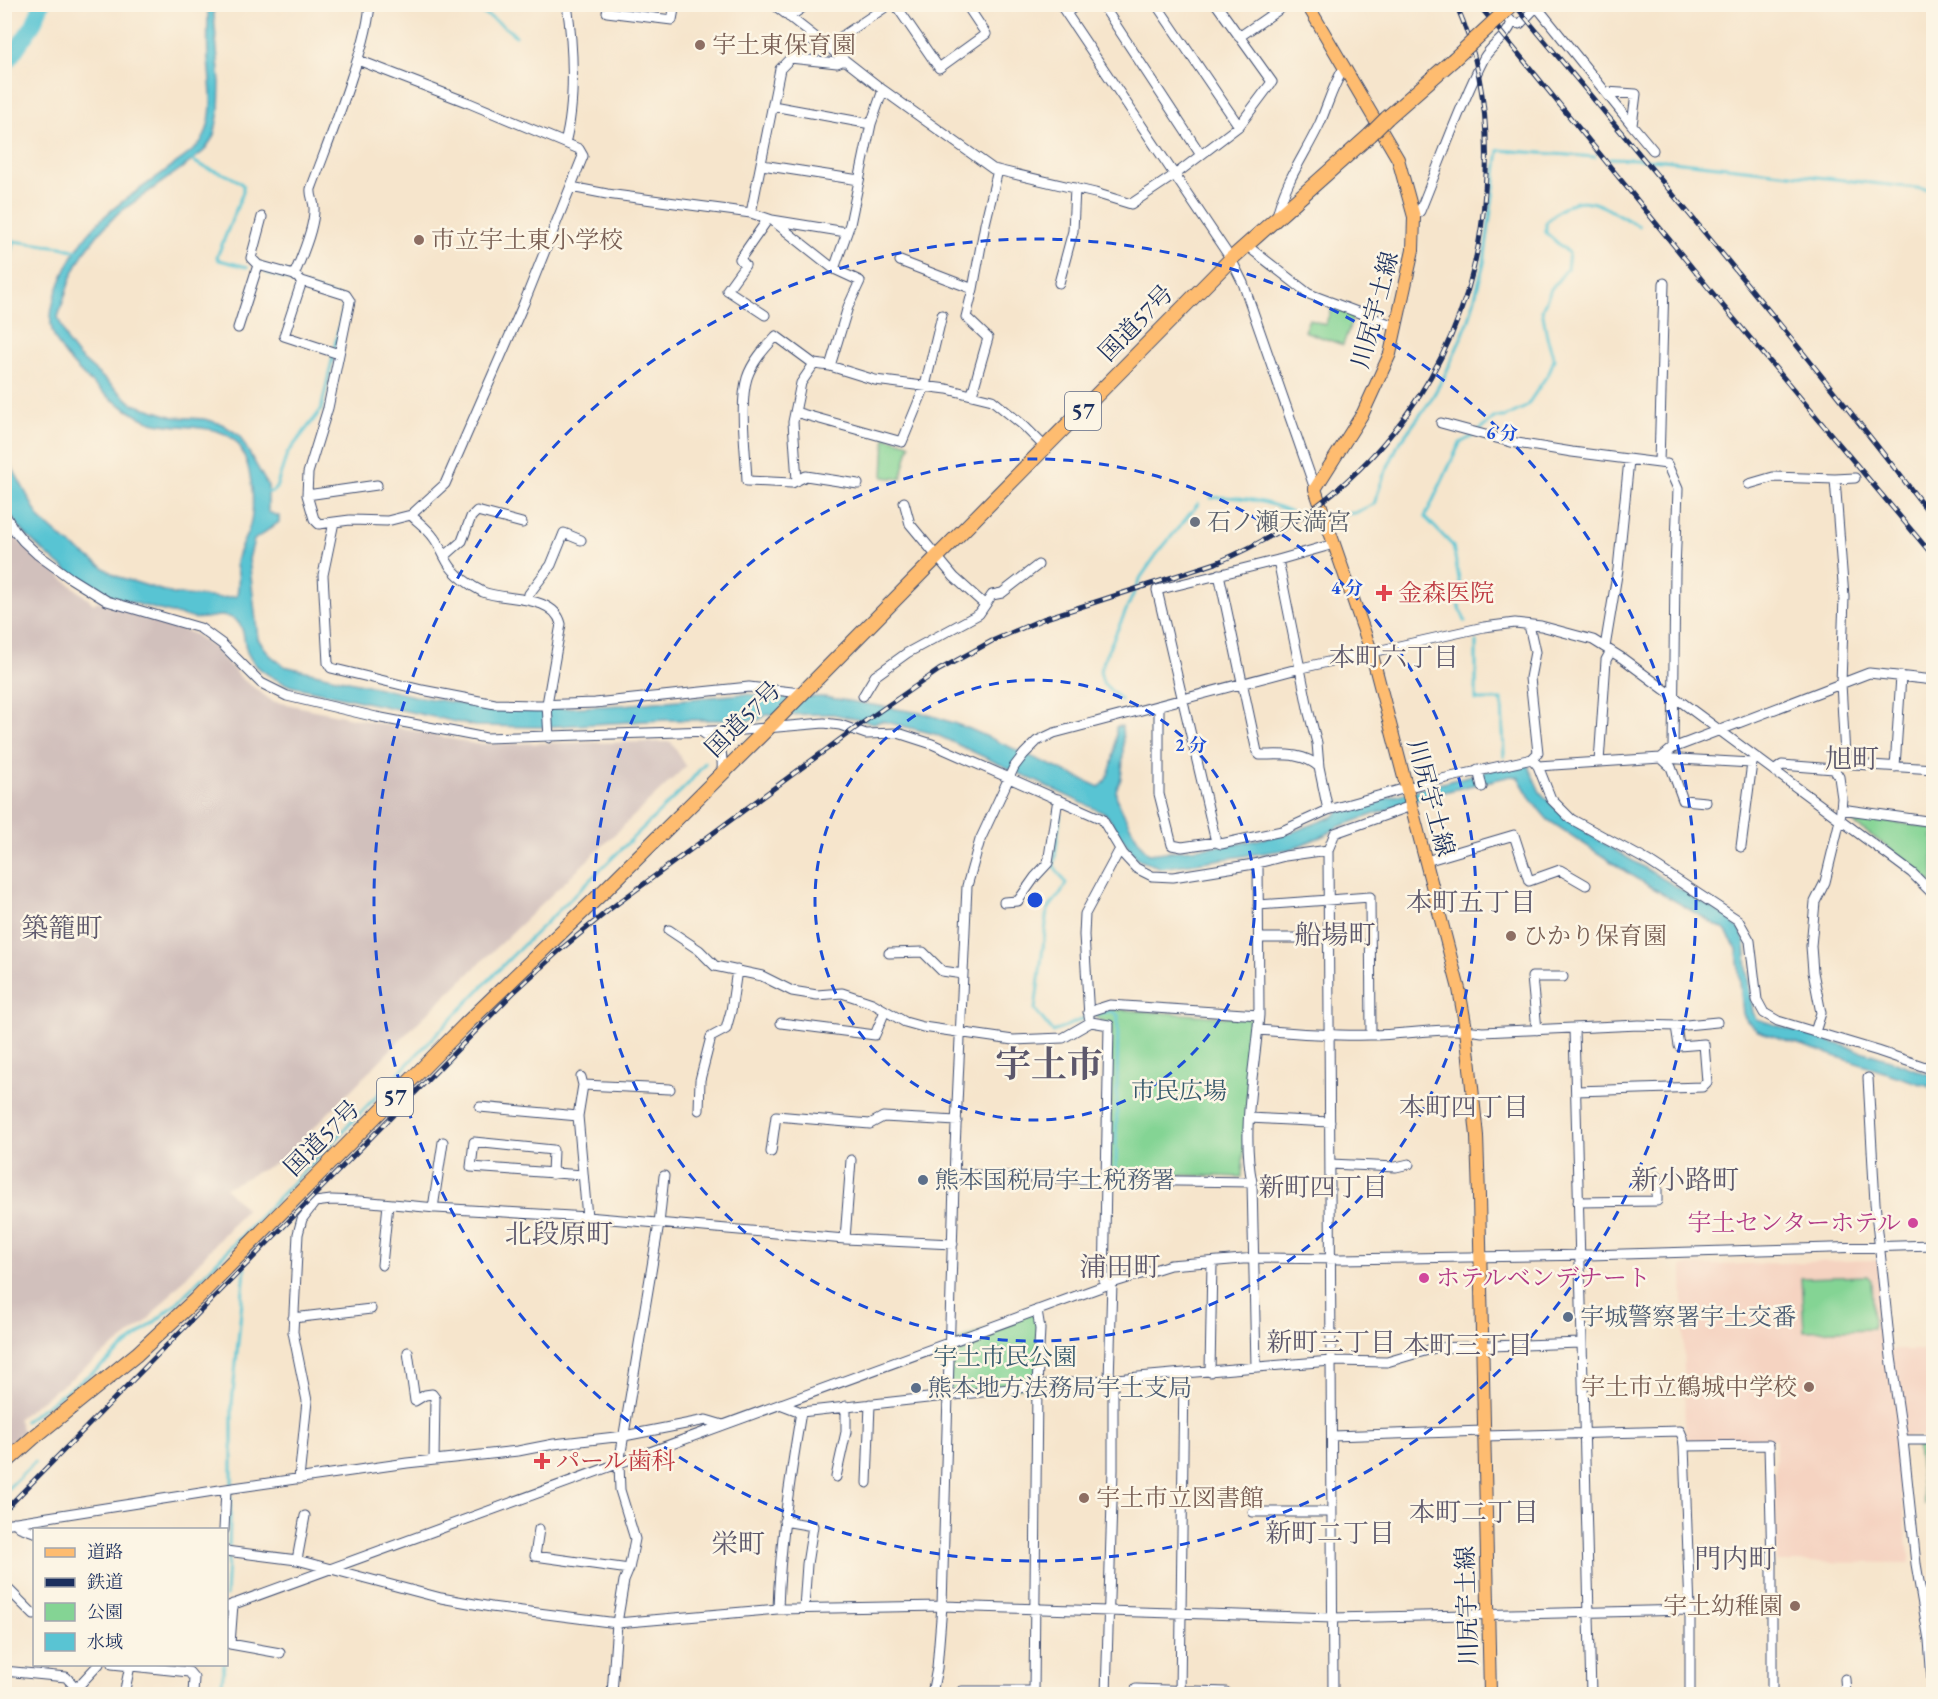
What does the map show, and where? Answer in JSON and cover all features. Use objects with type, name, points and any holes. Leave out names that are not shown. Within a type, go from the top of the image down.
[{"type":"highway","name":"国道57号","points":[[4,1464],[137,1354],[196,1299],[465,1025],[772,724],[1231,259],[1513,4]]},
{"type":"main road","name":"川尻宇土線","points":[[1307,4],[1398,159],[1414,217],[1413,250],[1390,354],[1364,413],[1315,489],[1371,651],[1459,989],[1466,1029],[1477,1136],[1490,1695]]},
{"type":"street","points":[[339,354],[284,336],[314,210],[311,189],[358,60],[370,4]]},
{"type":"street","points":[[565,143],[572,72],[572,38],[567,4]]},
{"type":"street","points":[[607,12],[672,20],[675,4]]},
{"type":"street","points":[[773,4],[883,90],[993,169],[1131,204],[1176,174],[1239,126],[1272,82],[1216,4]]},
{"type":"street","points":[[789,17],[808,4]]},
{"type":"street","points":[[826,47],[890,4]]},
{"type":"street","points":[[895,4],[939,68],[986,34],[966,4]]},
{"type":"street","points":[[1078,4],[1063,9],[1176,174],[1231,259],[1243,283],[1315,489]]},
{"type":"street","points":[[1102,4],[1201,155]]},
{"type":"street","points":[[1156,4],[1239,126]]},
{"type":"street","points":[[1239,38],[1287,4]]},
{"type":"street","points":[[1495,4],[1512,22],[1520,24],[1538,6],[1653,150]]},
{"type":"street","points":[[1414,217],[1420,211],[1447,142],[1486,55],[1508,34],[1512,22]]},
{"type":"street","points":[[751,213],[780,69],[812,36]]},
{"type":"street","points":[[790,58],[837,63],[844,60]]},
{"type":"street","points":[[262,217],[251,258],[258,265],[346,295],[350,302],[325,418],[308,473],[307,495],[315,522],[319,524],[350,520],[387,521],[411,515],[445,484],[524,303],[583,156],[579,149],[565,143],[358,60]]},
{"type":"street","points":[[1277,216],[1282,194],[1320,123],[1336,81],[1344,68]]},
{"type":"street","points":[[834,269],[846,232],[871,124],[883,90]]},
{"type":"street","points":[[1606,92],[1636,94],[1632,125]]},
{"type":"street","points":[[773,106],[871,124]]},
{"type":"street","points":[[762,165],[859,180]]},
{"type":"street","points":[[972,394],[988,338],[966,317],[998,170]]},
{"type":"street","points":[[571,187],[751,213],[770,220],[846,232]]},
{"type":"street","points":[[1059,283],[1073,231],[1075,188]]},
{"type":"street","points":[[770,220],[834,269],[860,281],[848,307],[830,366]]},
{"type":"street","points":[[765,315],[727,290],[745,265],[740,259],[770,220]]},
{"type":"street","points":[[1246,245],[1310,294],[1397,327]]},
{"type":"street","points":[[900,261],[973,289]]},
{"type":"street","points":[[238,328],[258,265]]},
{"type":"street","points":[[1659,463],[1664,283]]},
{"type":"street","points":[[795,412],[902,442],[925,386],[942,315]]},
{"type":"street","points":[[858,484],[806,476],[792,483],[747,481],[744,398],[747,377],[761,352],[776,336],[814,364],[830,366],[875,380],[972,394],[992,400],[1024,426],[1046,448]]},
{"type":"street","points":[[796,481],[793,422],[801,383],[814,364]]},
{"type":"street","points":[[1441,423],[1511,442],[1668,464],[1678,489],[1672,748]]},
{"type":"street","points":[[1599,762],[1606,660],[1629,460]]},
{"type":"street","points":[[1749,484],[1773,477],[1855,478]]},
{"type":"street","points":[[1835,479],[1844,597],[1841,683],[1845,756],[1836,766]]},
{"type":"street","points":[[307,495],[377,485]]},
{"type":"street","points":[[904,502],[910,524],[954,577],[984,604]]},
{"type":"street","points":[[445,556],[462,541],[471,516],[477,511],[522,522]]},
{"type":"street","points":[[4,513],[23,541],[70,578],[107,601],[200,628],[222,644],[261,683],[287,696],[376,717],[479,737],[702,732],[772,724],[824,723],[840,725],[866,734],[898,733],[932,744],[1102,819],[1120,849],[1136,868],[1152,876],[1173,877],[1328,850]]},
{"type":"street","points":[[411,515],[431,534],[453,569],[473,587],[493,595],[528,600],[550,608],[560,620],[547,705],[549,734]]},
{"type":"street","points":[[334,522],[323,575],[328,663],[331,668],[422,690],[495,704],[547,705],[636,700],[749,687],[801,693]]},
{"type":"street","points":[[528,600],[551,565],[564,533],[580,540]]},
{"type":"street","points":[[1216,842],[1157,590],[1334,544]]},
{"type":"street","points":[[1278,560],[1317,743],[1319,767],[1328,810]]},
{"type":"street","points":[[863,696],[875,676],[907,653],[979,614],[992,595],[1002,593],[1038,566]]},
{"type":"street","points":[[1219,574],[1257,752],[1260,755],[1310,758],[1319,767]]},
{"type":"street","points":[[932,1695],[937,1668],[942,1606],[965,901],[974,856],[1009,778],[1014,767],[1037,741],[1054,733],[1371,651],[1484,627],[1515,623],[1529,625],[1593,640],[1608,649],[1720,732],[1754,761],[1774,771],[1912,873],[1934,895]]},
{"type":"street","points":[[1529,625],[1535,652],[1530,678],[1538,753],[1535,763],[1551,799],[1571,819],[1648,861],[1738,920],[1750,941],[1757,1000],[1764,1012],[1778,1021],[1934,1070]]},
{"type":"street","points":[[1661,758],[1672,748],[1720,732],[1869,674],[1934,680]]},
{"type":"street","points":[[1895,767],[1901,676]]},
{"type":"street","points":[[1159,706],[1159,794],[1172,845],[1182,847],[1216,842],[1221,844],[1282,831],[1328,810],[1478,770],[1535,763],[1661,758],[1754,761]]},
{"type":"street","points":[[702,732],[717,742],[723,752],[722,773]]},
{"type":"street","points":[[1661,758],[1671,767],[1683,800],[1706,802]]},
{"type":"street","points":[[1741,848],[1754,761]]},
{"type":"street","points":[[1774,771],[1782,765],[1934,769]]},
{"type":"street","points":[[1815,1032],[1821,1013],[1813,972],[1811,946],[1815,902],[1825,882],[1840,820],[1839,777],[1836,766]]},
{"type":"street","points":[[1478,770],[1482,788]]},
{"type":"street","points":[[1004,902],[1018,901],[1048,863],[1058,800]]},
{"type":"street","points":[[1333,1695],[1328,850],[1335,833],[1411,805]]},
{"type":"street","points":[[1841,809],[1934,822]]},
{"type":"street","points":[[1426,861],[1514,836],[1529,881],[1560,870],[1586,885]]},
{"type":"street","points":[[1091,1022],[1088,1012],[1085,914],[1120,849]]},
{"type":"street","points":[[1256,1367],[1255,1258],[1252,1182],[1249,1167],[1250,1118],[1259,1015],[1258,863]]},
{"type":"street","points":[[1258,905],[1370,897],[1371,1035]]},
{"type":"street","points":[[669,930],[699,950],[715,966],[762,976],[792,991],[817,995],[842,993],[872,1003],[905,1022],[960,1033],[1013,1040],[1063,1038],[1091,1022],[1109,1024],[1108,1285],[1113,1470],[1106,1695]]},
{"type":"street","points":[[1258,938],[1329,938]]},
{"type":"street","points":[[889,953],[923,952],[942,972],[963,974]]},
{"type":"street","points":[[699,1110],[700,1080],[711,1037],[726,1029],[737,970]]},
{"type":"street","points":[[1538,1030],[1532,977],[1563,976]]},
{"type":"street","points":[[1088,1012],[1110,1005],[1259,1015]]},
{"type":"street","points":[[781,1023],[875,1035],[885,1011]]},
{"type":"street","points":[[1258,1030],[1330,1035],[1371,1035],[1466,1029],[1482,1032],[1639,1024],[1676,1026],[1717,1022]]},
{"type":"street","points":[[1576,1091],[1702,1087],[1707,1082],[1704,1044],[1678,1046],[1676,1026]]},
{"type":"street","points":[[1574,1029],[1580,1344],[1585,1434],[1591,1695]]},
{"type":"street","points":[[1868,1078],[1875,1203],[1891,1357],[1903,1440],[1916,1563],[1929,1640],[1933,1695]]},
{"type":"street","points":[[587,1216],[578,1116],[582,1081],[670,1089]]},
{"type":"street","points":[[480,1107],[578,1116]]},
{"type":"street","points":[[771,1152],[776,1116],[870,1124],[883,1117],[957,1121]]},
{"type":"street","points":[[1250,1118],[1330,1122]]},
{"type":"street","points":[[433,1208],[443,1142]]},
{"type":"street","points":[[552,1174],[553,1150],[474,1142],[471,1167],[552,1174],[583,1174]]},
{"type":"street","points":[[845,1239],[851,1160]]},
{"type":"street","points":[[1330,1164],[1396,1167],[1409,1164]]},
{"type":"street","points":[[955,1174],[1108,1180],[1252,1182]]},
{"type":"street","points":[[612,1695],[617,1623],[624,1581],[635,1539],[620,1490],[619,1464],[659,1224],[664,1176]]},
{"type":"street","points":[[1578,1202],[1657,1201],[1657,1177]]},
{"type":"street","points":[[299,1479],[307,1401],[293,1332],[293,1318],[298,1234],[302,1219],[315,1202],[331,1200],[587,1216],[845,1239],[953,1244]]},
{"type":"street","points":[[382,1265],[388,1204]]},
{"type":"street","points":[[280,1653],[230,1644],[230,1605],[1037,1310],[1170,1265],[1255,1258],[1580,1255],[1934,1245]]},
{"type":"street","points":[[1210,1372],[1212,1262]]},
{"type":"street","points":[[293,1318],[371,1309]]},
{"type":"street","points":[[962,1691],[1034,1693],[1037,1386],[1040,1329],[1037,1310]]},
{"type":"street","points":[[780,1404],[801,1412],[1037,1386],[1184,1373],[1331,1361],[1387,1362],[1435,1348],[1580,1344]]},
{"type":"street","points":[[408,1352],[416,1401],[425,1395],[432,1394],[435,1398],[434,1460]]},
{"type":"street","points":[[1180,1692],[1184,1373]]},
{"type":"street","points":[[867,1483],[870,1404]]},
{"type":"street","points":[[836,1477],[846,1432],[846,1406]]},
{"type":"street","points":[[778,1609],[779,1564],[784,1521],[801,1412]]},
{"type":"street","points":[[9,1523],[226,1489],[624,1436],[706,1420],[723,1425]]},
{"type":"street","points":[[1332,1436],[1680,1431],[1684,1446],[1690,1610],[1690,1695]]},
{"type":"street","points":[[1903,1440],[1934,1440]]},
{"type":"street","points":[[1684,1446],[1769,1445],[1772,1695]]},
{"type":"street","points":[[224,1528],[226,1489]]},
{"type":"street","points":[[1253,1512],[1332,1512]]},
{"type":"street","points":[[297,1560],[305,1516]]},
{"type":"street","points":[[784,1521],[813,1526],[807,1564],[804,1608]]},
{"type":"street","points":[[9,1523],[33,1532]]},
{"type":"street","points":[[539,1529],[535,1556],[629,1569]]},
{"type":"street","points":[[228,1551],[297,1560],[441,1598],[491,1607],[617,1623],[778,1609],[942,1606],[1333,1618],[1690,1610]]},
{"type":"street","points":[[4,1585],[33,1614]]},
{"type":"street","points":[[4,1671],[66,1677],[74,1692],[98,1666]]},
{"type":"street","points":[[124,1695],[130,1666],[189,1672],[194,1678],[193,1695]]},
{"type":"street","points":[[1845,1679],[1846,1695]]},
{"type":"street","points":[[1136,1695],[1136,1689],[1226,1692],[1226,1695]]},
{"type":"shaded area","points":[[4,521],[21,544],[94,604],[97,601],[194,634],[213,647],[241,678],[272,701],[475,744],[671,742],[686,766],[412,1028],[282,1160],[225,1188],[246,1209],[145,1323],[18,1418],[23,1431],[5,1447]]},
{"type":"shaded area","name":"宇土市立鶴城中学校","points":[[1878,1260],[1886,1350],[1933,1350],[1933,1436],[1895,1438],[1910,1563],[1777,1562],[1776,1439],[1690,1442],[1685,1433],[1682,1266]]},
{"type":"green space","points":[[1334,303],[1355,312],[1343,345],[1304,331],[1309,319],[1325,325]]},
{"type":"green space","points":[[885,437],[910,444],[901,479],[883,477]]},
{"type":"green space","points":[[1851,816],[1933,828],[1933,884],[1903,858],[1851,821]]},
{"type":"green space","name":"市民広場","points":[[1113,1009],[1253,1019],[1242,1177],[1110,1173],[1111,1023],[1099,1020],[1096,1016],[1099,1011]]},
{"type":"green space","points":[[1867,1276],[1871,1280],[1873,1329],[1804,1331],[1801,1278]]},
{"type":"green space","name":"宇土市民公園","points":[[1037,1310],[1037,1386],[949,1396],[950,1343]]},
{"type":"green space","points":[[1933,1445],[1933,1503],[1924,1504],[1917,1446]]},
{"type":"water","points":[[208,5],[213,5],[220,83],[219,112],[214,136],[204,151],[116,215],[100,232],[83,254],[71,277],[58,317],[68,343],[78,356],[133,404],[174,417],[204,419],[222,424],[239,435],[268,486],[268,512],[279,516],[279,522],[254,540],[249,559],[258,639],[270,655],[284,666],[414,696],[489,708],[521,710],[623,705],[743,694],[824,697],[927,714],[970,729],[1099,787],[1111,768],[1116,727],[1122,726],[1123,765],[1116,790],[1117,797],[1129,824],[1149,854],[1241,843],[1290,833],[1334,816],[1339,811],[1520,762],[1528,765],[1540,792],[1553,806],[1592,836],[1729,918],[1741,932],[1745,941],[1747,972],[1756,1019],[1890,1060],[1933,1076],[1933,1088],[1758,1031],[1743,1014],[1737,949],[1725,930],[1634,877],[1548,820],[1532,801],[1518,777],[1511,776],[1423,797],[1338,827],[1291,849],[1162,868],[1139,860],[1106,814],[935,734],[882,721],[874,723],[833,714],[766,715],[759,720],[665,720],[540,727],[475,726],[291,686],[261,670],[251,660],[242,629],[232,618],[222,616],[197,619],[159,610],[105,593],[78,578],[33,541],[11,515],[4,498],[4,452],[40,519],[65,541],[116,576],[173,594],[221,598],[237,596],[236,561],[251,522],[253,500],[248,466],[240,447],[224,433],[152,422],[123,407],[107,396],[76,367],[63,352],[55,338],[51,324],[53,302],[61,280],[81,243],[92,229],[117,206],[193,150],[205,135],[211,107]]},
{"type":"waterway","points":[[4,67],[33,25],[42,4]]},
{"type":"waterway","points":[[450,4],[470,8],[486,15],[516,36]]},
{"type":"waterway","points":[[1330,515],[1355,513],[1374,504],[1398,445],[1429,403],[1445,375],[1469,320],[1484,263],[1499,150],[1595,157]]},
{"type":"waterway","points":[[1610,158],[1663,160],[1934,190]]},
{"type":"waterway","points":[[192,160],[231,177],[243,185],[243,192],[217,257],[219,260],[247,267]]},
{"type":"waterway","points":[[1480,430],[1495,417],[1505,417],[1526,407],[1550,371],[1554,359],[1542,310],[1551,289],[1567,269],[1569,253],[1546,233],[1546,223],[1558,211],[1581,201],[1602,206],[1639,226]]},
{"type":"waterway","points":[[4,294],[13,241],[77,251]]},
{"type":"waterway","points":[[267,273],[296,283]]},
{"type":"waterway","points":[[305,287],[343,299],[345,303],[334,349]]},
{"type":"waterway","points":[[264,492],[272,492],[276,488],[287,454],[321,410],[333,356]]},
{"type":"waterway","points":[[1465,621],[1458,603],[1461,590],[1453,546],[1425,517],[1460,443],[1473,436]]},
{"type":"waterway","points":[[1211,498],[1255,500],[1278,506],[1297,515]]},
{"type":"waterway","points":[[1121,700],[1103,683],[1100,671],[1107,653],[1141,577],[1198,504]]},
{"type":"waterway","points":[[1476,642],[1476,700],[1502,700],[1504,757]]},
{"type":"waterway","points":[[25,1421],[100,1367],[175,1305],[510,958],[688,784],[705,763]]},
{"type":"waterway","points":[[1060,815],[1054,866],[1066,883],[1047,912],[1035,1010],[1053,1032],[1087,1017]]},
{"type":"waterway","points":[[1096,1015],[1111,1011],[1118,1015],[1116,1169]]},
{"type":"waterway","points":[[232,1484],[232,1404],[245,1269]]},
{"type":"waterway","points":[[4,1492],[35,1462]]},
{"type":"waterway","points":[[229,1546],[231,1497]]},
{"type":"waterway","points":[[221,1694],[224,1666]]},
{"type":"railway","points":[[4,1511],[513,993],[610,909],[861,724],[939,670],[992,641],[1043,619],[1216,563],[1272,535],[1323,501],[1367,461],[1405,416],[1436,366],[1460,312],[1477,253],[1485,191],[1485,119],[1478,72],[1456,4]]},
{"type":"railway","points":[[1478,4],[1724,307],[1934,557]]},
{"type":"railway","points":[[1514,4],[1674,195],[1934,519]]},
{"type":"place","name":"宇土東保育園","points":[[700,45]]},
{"type":"place","name":"市立宇土東小学校","points":[[419,240]]},
{"type":"place","name":"石ノ瀬天満宮","points":[[1195,522]]},
{"type":"place","name":"金森医院","points":[[1384,593]]},
{"type":"place","name":"ひかり保育園","points":[[1511,936]]},
{"type":"place","name":"熊本国税局宇土税務署","points":[[923,1180]]},
{"type":"place","name":"宇土センターホテル","points":[[1913,1223]]},
{"type":"place","name":"ホテルベンデナート","points":[[1424,1278]]},
{"type":"place","name":"宇城警察署宇土交番","points":[[1568,1317]]},
{"type":"place","name":"宇土市立鶴城中学校","points":[[1809,1387]]},
{"type":"place","name":"熊本地方法務局宇土支局","points":[[916,1388]]},
{"type":"place","name":"パール歯科","points":[[542,1461]]},
{"type":"place","name":"宇土市立図書館","points":[[1084,1498]]},
{"type":"place","name":"宇土幼稚園","points":[[1795,1606]]},
{"type":"district","name":"本町六丁目","points":[[1394,657]]},
{"type":"district","name":"旭町","points":[[1852,759]]},
{"type":"district","name":"本町五丁目","points":[[1471,902]]},
{"type":"district","name":"築籠町","points":[[62,928]]},
{"type":"district","name":"船場町","points":[[1335,935]]},
{"type":"district","name":"宇土市","points":[[1049,1064]]},
{"type":"district","name":"本町四丁目","points":[[1464,1107]]},
{"type":"district","name":"新小路町","points":[[1685,1180]]},
{"type":"district","name":"新町四丁目","points":[[1323,1187]]},
{"type":"district","name":"北段原町","points":[[559,1234]]},
{"type":"district","name":"浦田町","points":[[1120,1267]]},
{"type":"district","name":"新町三丁目","points":[[1331,1342]]},
{"type":"district","name":"本町三丁目","points":[[1468,1345]]},
{"type":"district","name":"本町二丁目","points":[[1474,1512]]},
{"type":"district","name":"新町二丁目","points":[[1330,1533]]},
{"type":"district","name":"栄町","points":[[738,1544]]},
{"type":"district","name":"門内町","points":[[1735,1559]]}]
